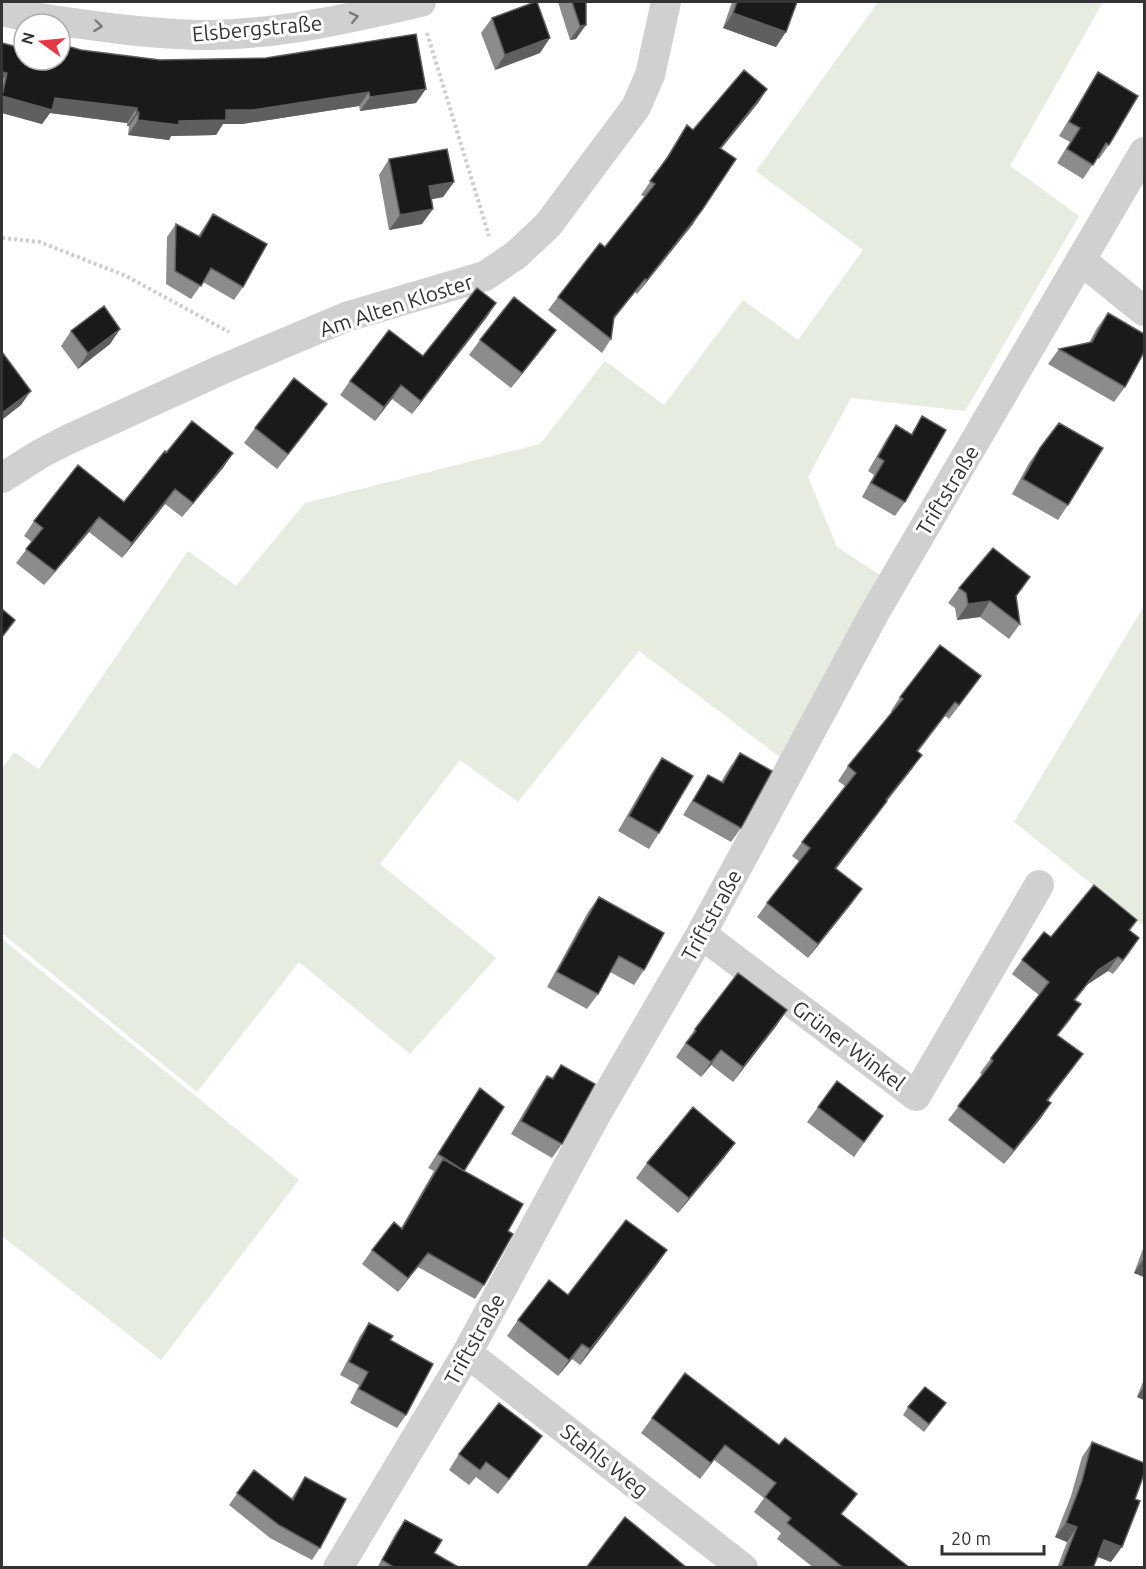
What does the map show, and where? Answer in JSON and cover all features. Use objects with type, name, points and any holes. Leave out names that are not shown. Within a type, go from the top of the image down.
[{"type":"street","name":"Elsbergstraße","points":[[14,9],[140,31],[211,35],[332,21],[419,2]]},
{"type":"street","name":"Am Alten Kloster","points":[[2,478],[67,440],[262,352],[346,317],[474,280],[499,268],[548,225],[636,107],[650,75],[666,2]]},
{"type":"street","name":"Triftstraße","points":[[338,1568],[467,1353],[594,1118],[701,934],[875,612],[1144,152]]},
{"type":"street","points":[[1082,261],[1144,311]]},
{"type":"street","name":"Grüner Winkel","points":[[701,934],[916,1096],[1039,885]]},
{"type":"street","name":"Stahls Weg","points":[[467,1353],[743,1568]]},
{"type":"path","points":[[419,2],[499,268]]},
{"type":"path","points":[[2,238],[40,242],[126,276],[227,330],[262,352]]},
{"type":"shaded area","points":[[878,2],[1103,2],[1010,166],[1079,216],[965,411],[851,398],[808,477],[837,547],[880,575],[780,757],[639,651],[518,802],[460,760],[380,864],[496,958],[410,1054],[299,962],[197,1092],[2,933],[2,769],[14,752],[39,769],[188,551],[236,586],[305,503],[540,444],[605,361],[664,405],[743,300],[798,340],[863,250],[756,171]]},
{"type":"shaded area","points":[[1144,606],[1144,926],[1014,822]]},
{"type":"shaded area","points":[[2,939],[299,1180],[161,1360],[2,1236]]},
{"type":"building","points":[[537,2],[550,38],[505,55],[492,18]]},
{"type":"building","points":[[572,2],[586,2],[586,25],[580,26]]},
{"type":"building","points":[[737,2],[797,2],[786,32],[733,13]]},
{"type":"building","points":[[416,34],[426,89],[370,97],[369,92],[252,110],[226,110],[226,120],[179,121],[179,125],[138,120],[137,108],[55,98],[52,110],[2,96],[7,73],[2,72],[2,43],[12,46],[12,72],[72,72],[72,47],[160,60],[266,58]]},
{"type":"building","points":[[744,70],[767,89],[720,148],[736,159],[702,210],[647,280],[645,279],[614,317],[611,339],[558,297],[600,243],[605,247],[655,184],[650,181],[687,125],[693,130]]},
{"type":"building","points":[[1098,72],[1138,96],[1109,145],[1106,143],[1093,165],[1067,149],[1080,128],[1069,122]]},
{"type":"building","points":[[447,149],[454,182],[429,186],[433,209],[400,215],[389,159]]},
{"type":"building","points":[[213,214],[267,244],[243,287],[211,268],[201,286],[175,271],[176,224],[200,237]]},
{"type":"building","points":[[477,288],[496,303],[421,401],[401,385],[384,407],[350,381],[389,330],[423,356]]},
{"type":"building","points":[[514,297],[556,330],[522,373],[480,340]]},
{"type":"building","points":[[104,306],[120,329],[88,353],[71,331]]},
{"type":"building","points":[[1108,313],[1144,334],[1144,352],[1125,387],[1059,349],[1092,342]]},
{"type":"building","points":[[2,352],[31,391],[2,413]]},
{"type":"building","points":[[294,378],[327,404],[288,454],[255,428]]},
{"type":"building","points":[[922,416],[946,430],[905,502],[871,483],[884,461],[878,457],[896,425],[912,435]]},
{"type":"building","points":[[192,421],[233,453],[193,503],[175,489],[132,543],[99,517],[55,571],[26,549],[43,528],[34,521],[78,465],[124,502]]},
{"type":"building","points":[[1059,423],[1103,448],[1068,505],[1023,479],[1040,448]]},
{"type":"building","points":[[993,548],[1030,577],[1016,596],[1020,624],[990,601],[968,604],[966,593],[959,588]]},
{"type":"building","points":[[2,609],[15,620],[2,637]]},
{"type":"building","points":[[940,645],[981,676],[959,705],[955,702],[917,751],[922,755],[835,868],[862,889],[818,944],[767,903],[810,848],[802,842],[856,773],[848,766],[903,699],[900,697]]},
{"type":"building","points":[[740,753],[772,771],[741,828],[693,801],[708,775],[723,783]]},
{"type":"building","points":[[662,758],[693,776],[659,833],[629,816]]},
{"type":"building","points":[[1094,885],[1137,920],[1129,930],[1139,938],[1123,960],[1118,957],[1098,970],[1074,1000],[1081,1004],[1057,1035],[1083,1054],[1047,1100],[1051,1103],[1014,1150],[958,1106],[1049,982],[1022,960],[1044,932],[1051,937]]},
{"type":"building","points":[[599,897],[664,933],[644,970],[619,956],[598,994],[557,972]]},
{"type":"building","points":[[738,973],[787,1010],[743,1067],[721,1050],[711,1062],[686,1043]]},
{"type":"building","points":[[561,1065],[595,1084],[562,1144],[521,1121],[547,1076],[553,1079]]},
{"type":"building","points":[[837,1081],[883,1116],[864,1142],[818,1107]]},
{"type":"building","points":[[480,1088],[504,1107],[464,1171],[438,1154]]},
{"type":"building","points":[[693,1107],[735,1143],[689,1198],[647,1163]]},
{"type":"building","points":[[443,1159],[523,1204],[508,1231],[513,1234],[484,1285],[428,1253],[408,1278],[372,1250],[394,1222],[402,1229]]},
{"type":"building","points":[[626,1220],[667,1250],[590,1349],[582,1344],[569,1360],[518,1320],[549,1280],[568,1295]]},
{"type":"building","points":[[369,1323],[393,1336],[390,1340],[433,1364],[406,1415],[359,1389],[368,1372],[349,1362]]},
{"type":"building","points":[[685,1373],[779,1445],[785,1438],[857,1494],[841,1514],[910,1568],[844,1568],[787,1523],[791,1518],[765,1497],[776,1483],[725,1445],[711,1463],[652,1418]]},
{"type":"building","points":[[925,1387],[946,1403],[929,1424],[908,1407]]},
{"type":"building","points":[[499,1403],[542,1436],[509,1479],[486,1462],[480,1470],[459,1454]]},
{"type":"building","points":[[1092,1442],[1144,1463],[1144,1474],[1135,1499],[1140,1501],[1122,1547],[1104,1540],[1093,1568],[1061,1568],[1077,1527],[1066,1523],[1082,1481]]},
{"type":"building","points":[[254,1470],[293,1500],[305,1477],[346,1499],[320,1548],[279,1525],[237,1493]]},
{"type":"building","points":[[625,1517],[687,1568],[586,1568]]},
{"type":"building","points":[[405,1520],[442,1540],[434,1553],[460,1568],[395,1568],[382,1560]]}]
